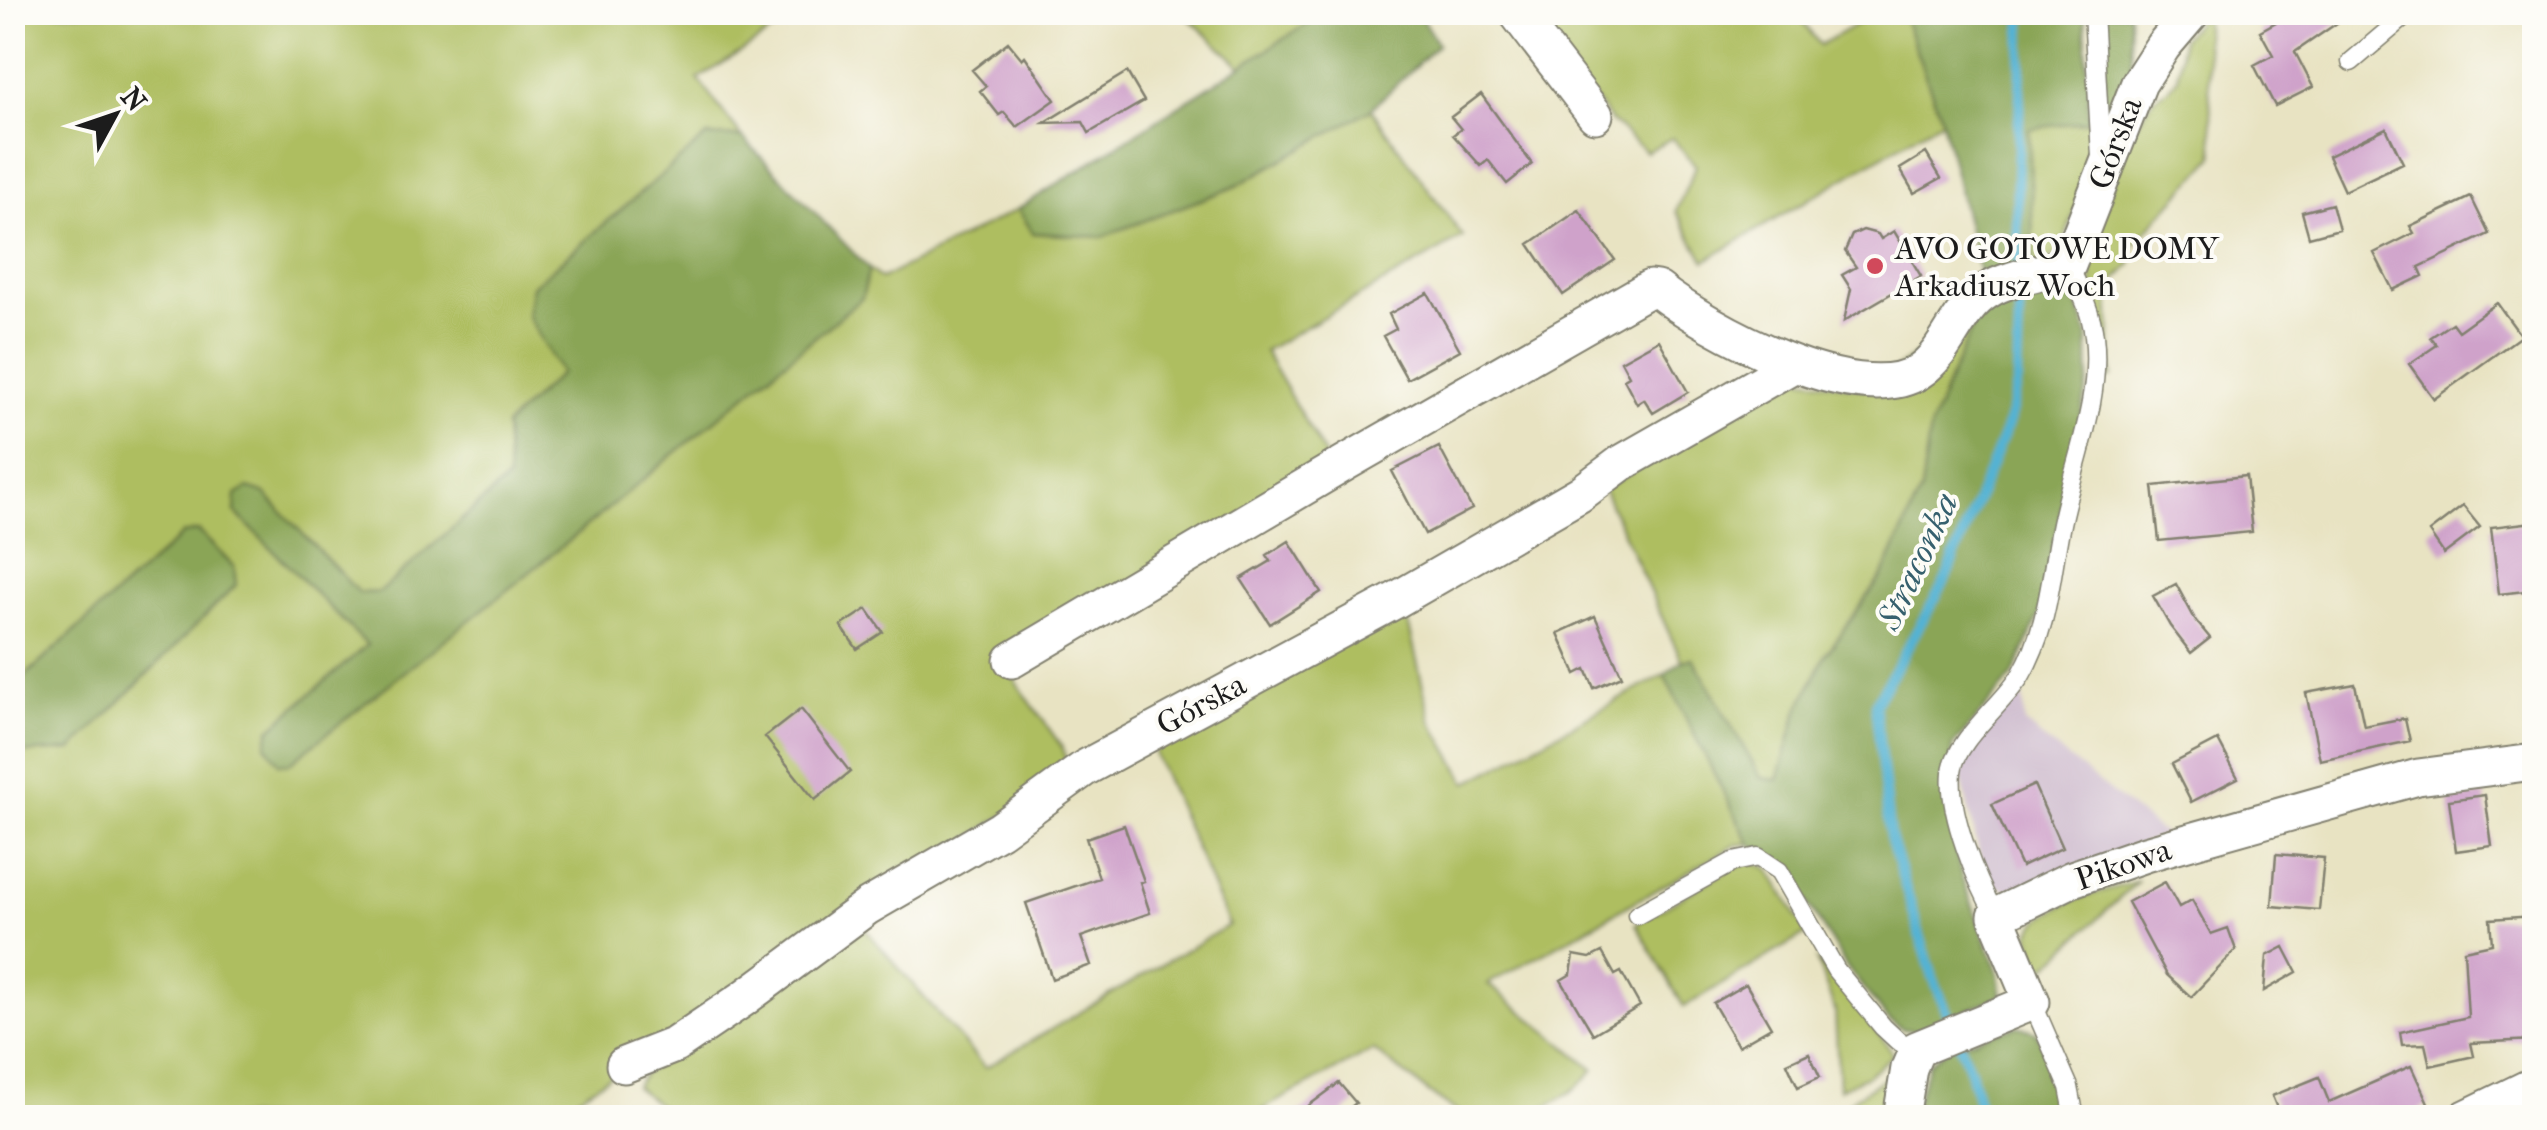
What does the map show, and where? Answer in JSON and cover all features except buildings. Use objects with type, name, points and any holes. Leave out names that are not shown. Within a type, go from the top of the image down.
[{"type":"street","points":[[1516,12],[1595,115]]},
{"type":"street","name":"Górska","points":[[2055,269],[2102,177],[2139,83],[2192,12]]},
{"type":"street","points":[[1012,660],[1345,463],[1585,328],[1641,290],[1657,288],[1704,322],[1793,364],[1867,382],[1906,378],[1931,361],[1986,291],[2055,269]]},
{"type":"street","name":"Górska","points":[[624,1064],[646,1059],[675,1044],[743,1000],[866,907],[1000,830],[1085,768],[1396,600],[1793,364]]},
{"type":"street","name":"Pikowa","points":[[1996,916],[2072,880],[2145,854],[2418,777],[2534,762]]},
{"type":"street","points":[[1901,1118],[1909,1068],[1924,1046],[2019,1007],[1996,916]]},
{"type":"street","points":[[2466,1118],[2534,1085]]},
{"type":"lane","points":[[2093,12],[2102,177]]},
{"type":"lane","points":[[2351,62],[2410,12]]},
{"type":"lane","points":[[1996,916],[1973,874],[1952,787],[1952,769],[1959,751],[2020,678],[2036,646],[2095,380],[2094,336],[2088,306],[2055,269]]},
{"type":"lane","points":[[1636,915],[1733,862],[1758,857],[1780,871],[1836,970],[1883,1027],[1898,1042],[1924,1046]]},
{"type":"lane","points":[[2019,1007],[2069,1087],[2076,1118]]},
{"type":"shaded area","points":[[2022,684],[2025,724],[2165,835],[2009,891],[1994,884],[1983,868],[1960,773],[1965,755]]},
{"type":"green space","points":[[12,13],[802,13],[698,79],[742,137],[707,136],[528,315],[561,373],[505,426],[508,478],[380,593],[359,593],[264,493],[235,512],[368,645],[270,729],[279,763],[289,763],[576,535],[862,298],[869,269],[881,279],[1018,209],[1034,233],[1101,237],[1234,187],[1371,109],[1463,237],[1264,351],[1329,462],[1017,673],[1016,682],[1062,747],[1070,772],[548,1117],[13,1117],[13,745],[25,753],[234,567],[199,531],[183,534],[13,687]]},
{"type":"green space","points":[[1183,13],[1324,13],[1242,67]]},
{"type":"green space","points":[[1324,13],[1418,13],[1438,44],[1371,109],[1234,187],[1101,237],[1033,233],[1018,209]]},
{"type":"green space","points":[[1525,13],[1796,13],[1820,45],[1876,13],[1902,13],[1942,120],[1705,261],[1676,211],[1696,166],[1672,138],[1646,152],[1612,122]]},
{"type":"green space","points":[[1902,13],[2085,13],[2089,121],[2029,129],[2034,269],[1981,280],[1942,120]]},
{"type":"green space","points":[[2102,13],[2129,13],[2132,75],[2105,129]]},
{"type":"green space","points":[[2204,14],[2214,156],[2132,247],[2131,265],[2109,287],[2112,377],[2102,381],[2101,331],[2089,263],[2093,245],[2127,139],[2154,98],[2178,77],[2182,38]]},
{"type":"green space","points":[[2089,121],[2090,168],[2060,252],[2034,269],[2029,128]]},
{"type":"green space","points":[[707,136],[742,137],[869,269],[862,298],[576,535],[289,764],[279,763],[266,745],[270,729],[367,645],[235,512],[236,495],[248,488],[264,493],[359,593],[380,592],[508,479],[505,426],[561,373],[527,315],[532,286]]},
{"type":"green space","points":[[2045,283],[2064,291],[2079,308],[2088,337],[2089,379],[2039,616],[2014,674],[1952,747],[1951,830],[1962,878],[1999,973],[2002,996],[1916,1031],[1902,1029],[1888,1019],[1846,966],[1786,867],[1750,844],[1664,675],[1693,658],[1761,778],[1778,780],[1797,714],[1825,656],[1883,575],[1921,491],[1930,429],[1980,311]]},
{"type":"green space","points":[[1980,311],[1930,429],[1921,491],[1883,575],[1825,656],[1797,713],[1778,780],[1761,778],[1693,659],[1682,661],[1603,489],[1797,377],[1865,389]]},
{"type":"green space","points":[[198,531],[234,567],[236,585],[72,750],[25,753],[13,745],[13,687],[183,534]]},
{"type":"green space","points":[[1404,605],[1431,720],[1467,783],[1664,675],[1750,844],[1736,845],[1488,984],[1594,1069],[1570,1093],[1521,1115],[1469,1117],[1373,1050],[1263,1109],[1274,1117],[676,1118],[635,1087],[644,1074],[859,922],[985,1068],[1229,925],[1155,755],[1157,734]]},
{"type":"green space","points":[[1751,861],[1768,868],[1807,933],[1684,1007],[1636,924]]},
{"type":"green space","points":[[2138,881],[2047,966],[2039,968],[2029,934],[2036,923],[2061,906]]},
{"type":"green space","points":[[1817,961],[1847,992],[1891,1050],[1892,1056],[1867,1076],[1839,1089],[1835,1011]]},
{"type":"green space","points":[[2018,1026],[2036,1032],[2062,1087],[2068,1118],[1910,1118],[1930,1062],[1950,1047]]},
{"type":"green space","points":[[1899,1069],[1892,1117],[1840,1117],[1854,1098]]},
{"type":"waterway","name":"Straconka","points":[[2019,269],[2022,12]]},
{"type":"waterway","name":"Straconka","points":[[1982,1118],[1970,1070],[1933,977],[1890,837],[1875,704],[1945,581],[2009,420],[2017,380],[2020,286]]},
{"type":"place","name":"AVO GOTOWE DOMY Arkadiusz Woch","points":[[1875,266]]}]
